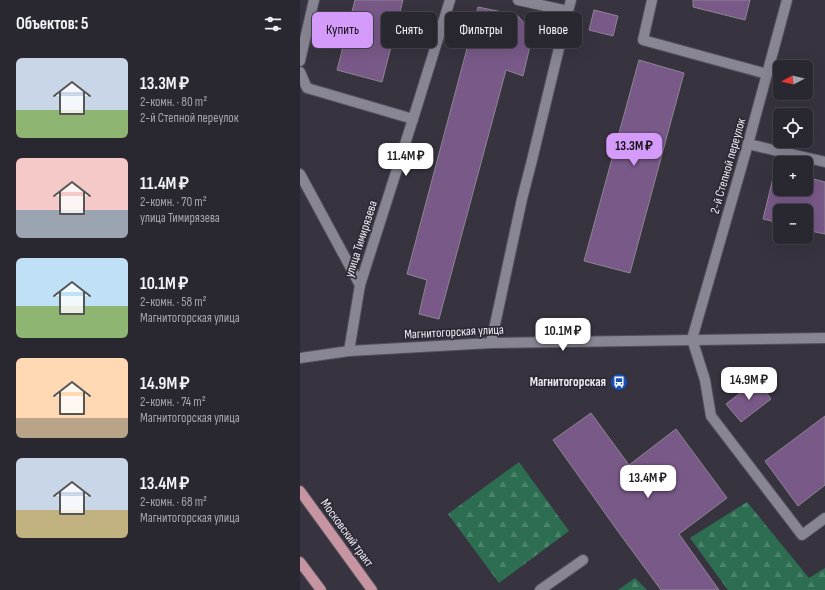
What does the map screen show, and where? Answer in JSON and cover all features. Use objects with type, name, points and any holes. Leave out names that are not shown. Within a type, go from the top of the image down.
[{"type":"main road","name":"Московский тракт","points":[[300,491],[372,590]]},
{"type":"main road","points":[[300,562],[321,590]]},
{"type":"street","points":[[300,61],[314,0]]},
{"type":"street","name":"улица Тимирязева","points":[[348,351],[360,285],[450,0]]},
{"type":"street","points":[[518,0],[568,11]]},
{"type":"street","points":[[491,342],[522,199],[571,0]]},
{"type":"street","points":[[652,0],[643,40],[767,74]]},
{"type":"street","name":"2-й Степной переулок","points":[[692,339],[748,144],[787,0]]},
{"type":"street","points":[[300,72],[307,88],[413,119]]},
{"type":"street","points":[[748,144],[825,162]]},
{"type":"street","points":[[300,174],[360,285]]},
{"type":"street","name":"Магнитогорская улица","points":[[300,358],[348,351],[491,342],[825,338]]},
{"type":"street","points":[[692,339],[705,380],[711,416],[802,535],[825,518]]},
{"type":"street","points":[[540,590],[583,560]]},
{"type":"green space","points":[[519,462],[569,531],[499,583],[448,514]]},
{"type":"green space","points":[[747,502],[809,578],[825,568],[825,590],[728,590],[690,538]]},
{"type":"green space","points":[[635,578],[647,590],[618,590]]},
{"type":"building","points":[[355,0],[403,0],[400,12],[381,12],[381,48],[391,48],[382,82],[337,70],[343,48],[373,48],[373,12],[352,12]]},
{"type":"building","points":[[693,0],[750,0],[745,20],[693,7]]},
{"type":"building","points":[[478,7],[502,12],[477,12]]},
{"type":"building","points":[[594,10],[618,16],[613,36],[589,30]]},
{"type":"building","points":[[517,15],[525,24],[525,48],[530,48],[523,76],[506,70],[439,319],[419,314],[427,280],[407,274],[467,48],[517,48]]},
{"type":"building","points":[[639,60],[684,73],[630,273],[584,261]]},
{"type":"building","points":[[773,178],[773,196],[813,196],[813,179],[825,182],[825,234],[813,231],[813,204],[773,204],[773,221],[763,219]]},
{"type":"building","points":[[757,380],[771,399],[741,422],[726,404]]},
{"type":"building","points":[[591,413],[629,465],[676,429],[727,498],[679,534],[719,590],[661,590],[617,530],[553,440]]},
{"type":"building","points":[[825,416],[825,485],[798,506],[765,461]]},
{"type":"place","name":"Магнитогорская","points":[[619,382]]}]
